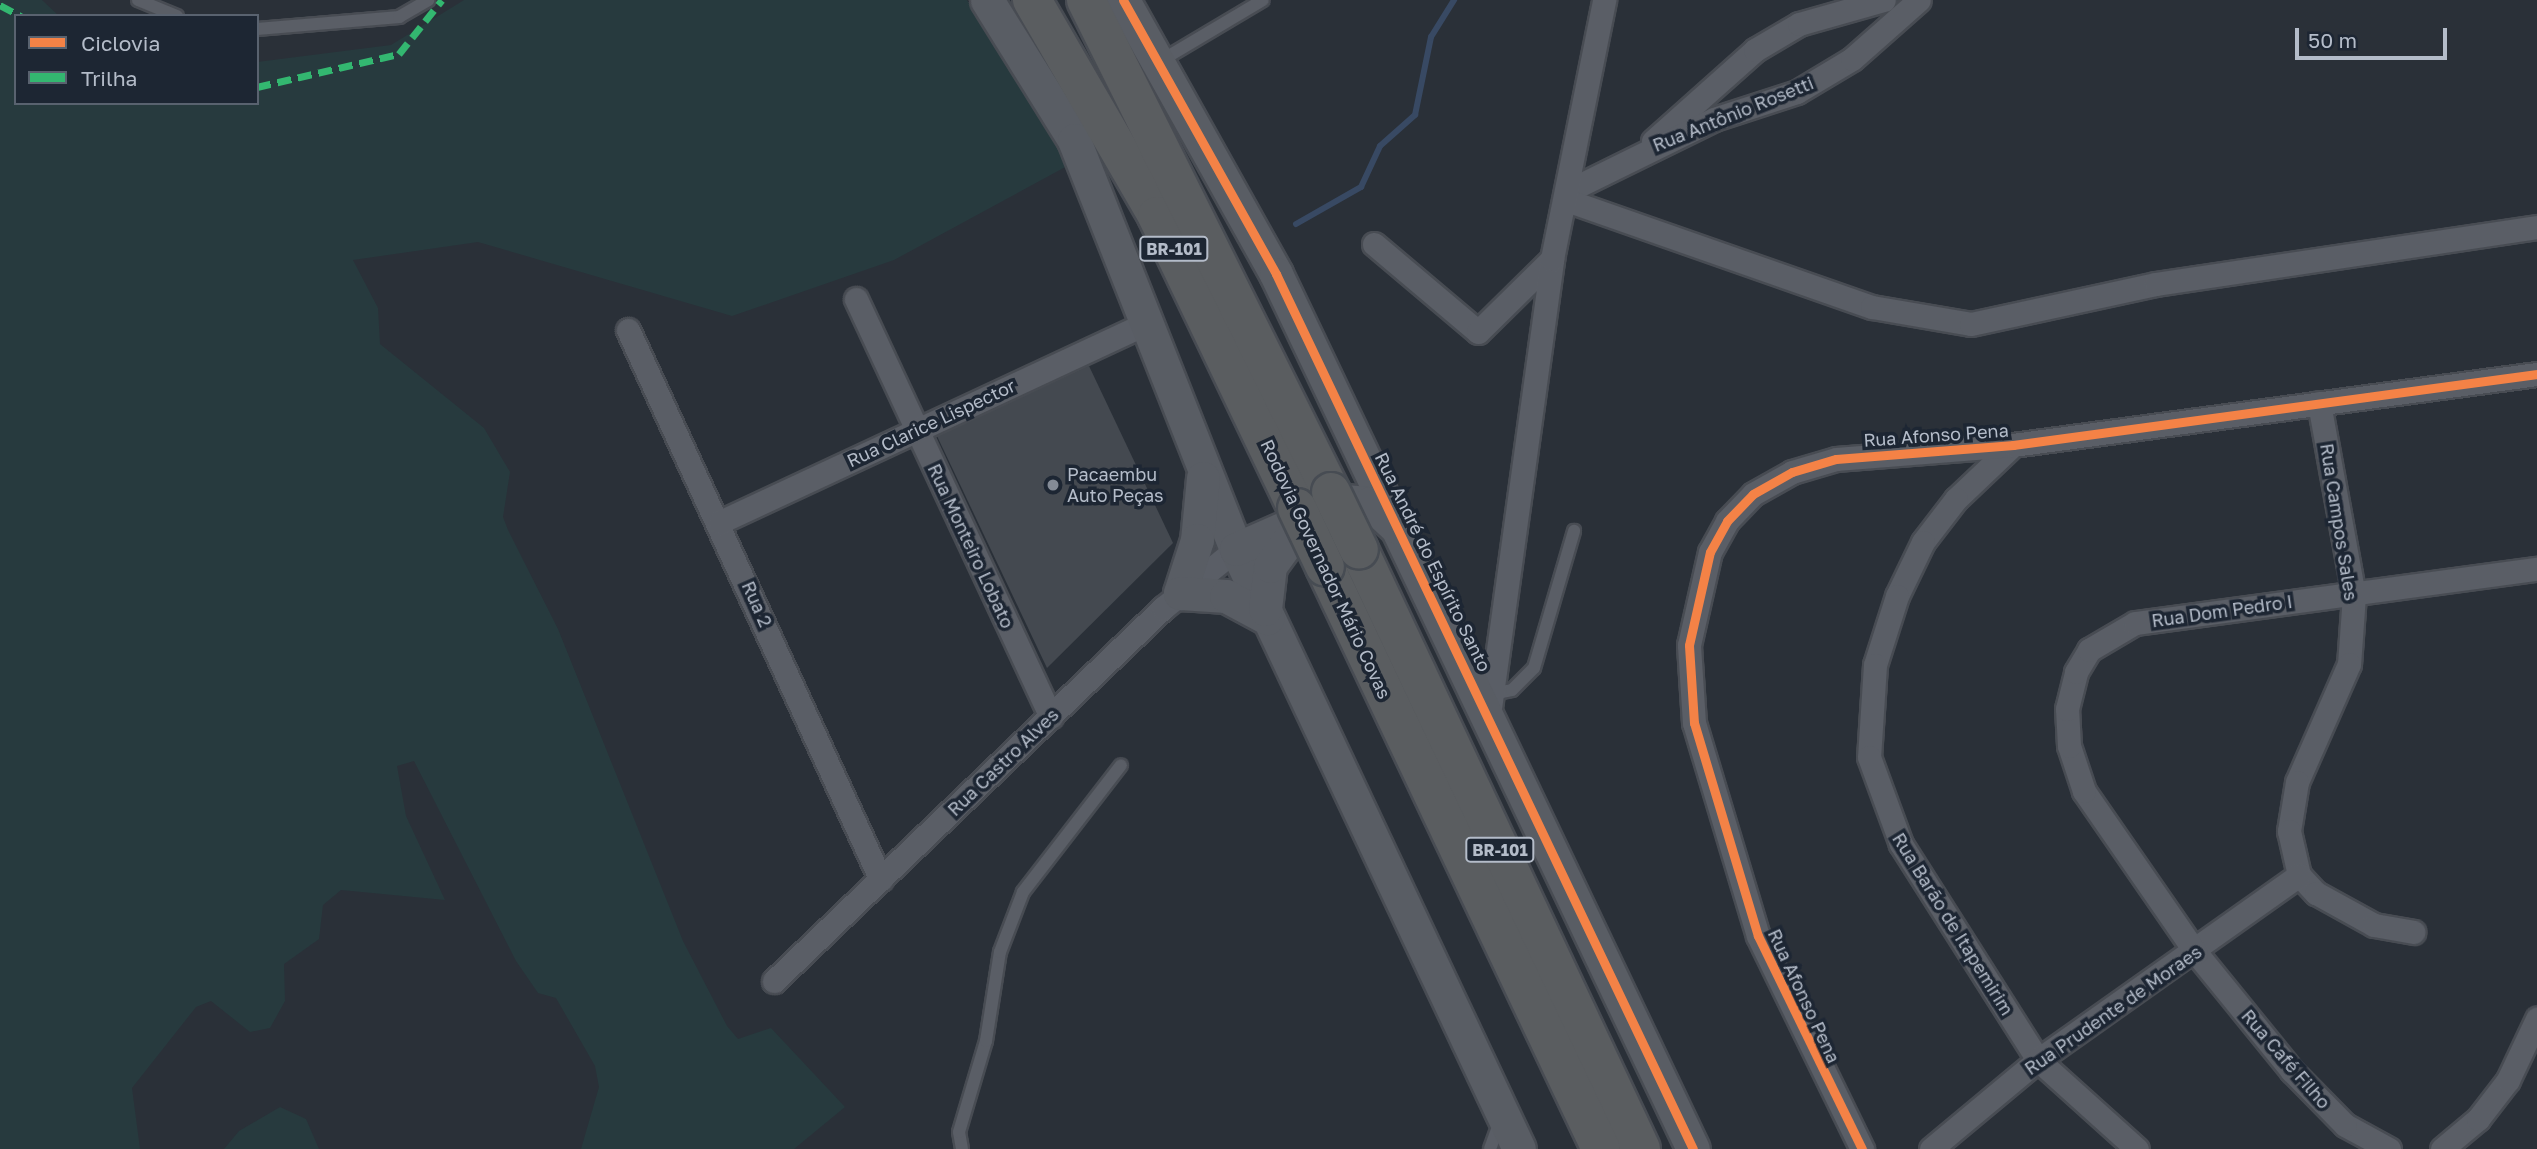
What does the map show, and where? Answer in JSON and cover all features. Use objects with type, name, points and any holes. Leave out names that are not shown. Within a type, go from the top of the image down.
[{"type":"highway","name":"Rodovia Governador Mário Covas","points":[[1032,0],[1157,216],[1601,1149]]},
{"type":"highway","name":"Rodovia Governador Mário Covas","points":[[1086,0],[1331,492],[1641,1149]]},
{"type":"street","points":[[987,0],[1074,140],[1143,325],[1236,549],[1519,1149]]},
{"type":"street","name":"Rua André do Espírito Santo","points":[[1123,0],[1165,66],[1491,705],[1693,1149]]},
{"type":"street","points":[[1141,0],[1165,66]]},
{"type":"street","name":"Rua André do Espírito Santo","points":[[1491,705],[1552,259],[1569,196],[1604,0]]},
{"type":"street","name":"Rua Antônio Rosetti","points":[[1569,196],[1640,153],[1714,119],[1797,92],[1881,35],[1919,0]]},
{"type":"street","points":[[1640,153],[1698,98],[1799,24],[1876,2],[1881,35]]},
{"type":"street","points":[[1698,98],[1714,119]]},
{"type":"street","points":[[1569,196],[1872,307],[1971,324],[2155,284],[2537,227]]},
{"type":"street","points":[[1374,244],[1478,332],[1552,259]]},
{"type":"street","name":"Rua Monteiro Lobato","points":[[856,299],[1051,716]]},
{"type":"street","name":"Rua Clarice Lispector","points":[[720,522],[1143,325]]},
{"type":"street","name":"Rua 2","points":[[628,330],[720,522],[881,880]]},
{"type":"street","name":"Rua Afonso Pena","points":[[1862,1149],[1758,936],[1733,864],[1694,723],[1689,645],[1695,607],[1710,552],[1727,522],[1753,494],[1792,472],[1915,448],[2013,445],[2537,374]]},
{"type":"street","name":"Rua Campos Sales","points":[[2299,875],[2290,810],[2306,756],[2343,686],[2354,595],[2319,403]]},
{"type":"street","name":"Rua Barão de Itapemirim","points":[[2013,445],[1948,509],[1897,596],[1875,665],[1869,757],[1901,844],[2038,1060],[2137,1149]]},
{"type":"street","points":[[1204,472],[1197,540],[1180,593],[1226,596],[1267,618]]},
{"type":"street","points":[[1236,549],[1299,515],[1345,501],[1362,501],[1385,514],[1410,544]]},
{"type":"street","points":[[1267,618],[1266,576],[1299,515]]},
{"type":"street","name":"Rua Castro Alves","points":[[774,981],[1180,593],[1236,549]]},
{"type":"street","name":"Rua Dom Pedro I","points":[[2196,953],[2084,791],[2069,746],[2067,709],[2076,672],[2089,650],[2134,623],[2537,569]]},
{"type":"street","points":[[2299,875],[2340,910],[2413,932]]},
{"type":"street","name":"Rua Prudente de Moraes","points":[[1931,1149],[2038,1060],[2196,953],[2299,875]]},
{"type":"street","name":"Rua Café Filho","points":[[2196,953],[2344,1125],[2389,1149]]},
{"type":"street","points":[[2442,1149],[2478,1119],[2508,1080],[2537,1019]]},
{"type":"lane","points":[[138,0],[172,14]]},
{"type":"lane","points":[[259,29],[399,17],[429,0]]},
{"type":"lane","points":[[1165,66],[1263,0]]},
{"type":"lane","points":[[1491,705],[1512,690],[1534,668],[1574,531]]},
{"type":"lane","points":[[962,1149],[959,1132],[986,1041],[1000,952],[1023,892],[1121,765]]},
{"type":"lane","points":[[1490,1149],[1502,1114]]},
{"type":"green space","points":[[0,0],[42,0],[57,14],[14,14],[14,105],[259,105],[259,62],[391,45],[464,0],[967,0],[1069,165],[894,260],[732,316],[478,242],[353,260],[378,308],[380,344],[484,428],[510,472],[503,517],[508,530],[558,629],[683,941],[727,1026],[738,1039],[771,1028],[845,1107],[794,1149],[581,1149],[599,1087],[595,1066],[556,998],[538,993],[516,961],[414,761],[397,766],[406,816],[445,900],[341,890],[323,905],[319,939],[284,964],[285,1001],[270,1028],[250,1032],[211,1001],[196,1007],[132,1088],[140,1149],[0,1149]]},
{"type":"green space","points":[[280,1107],[306,1119],[319,1149],[224,1149],[239,1131]]},
{"type":"building","name":"Pacaembu Auto Peças","points":[[1089,366],[1173,543],[1047,668],[937,436]]},
{"type":"waterway","points":[[1296,224],[1361,187],[1380,146],[1415,115],[1431,37],[1454,0]]},
{"type":"marked path","points":[[259,87],[399,54],[442,0]]},
{"type":"marked path","points":[[0,5],[17,14]]},
{"type":"cycle path","points":[[1123,0],[1276,274],[1693,1149]]},
{"type":"cycle path","points":[[1862,1149],[1758,936],[1694,723],[1689,645],[1710,552],[1727,521],[1753,494],[1792,472],[1836,459],[2013,445],[2537,374]]},
{"type":"place","name":"Pacaembu Auto Peças","points":[[1053,485]]}]
